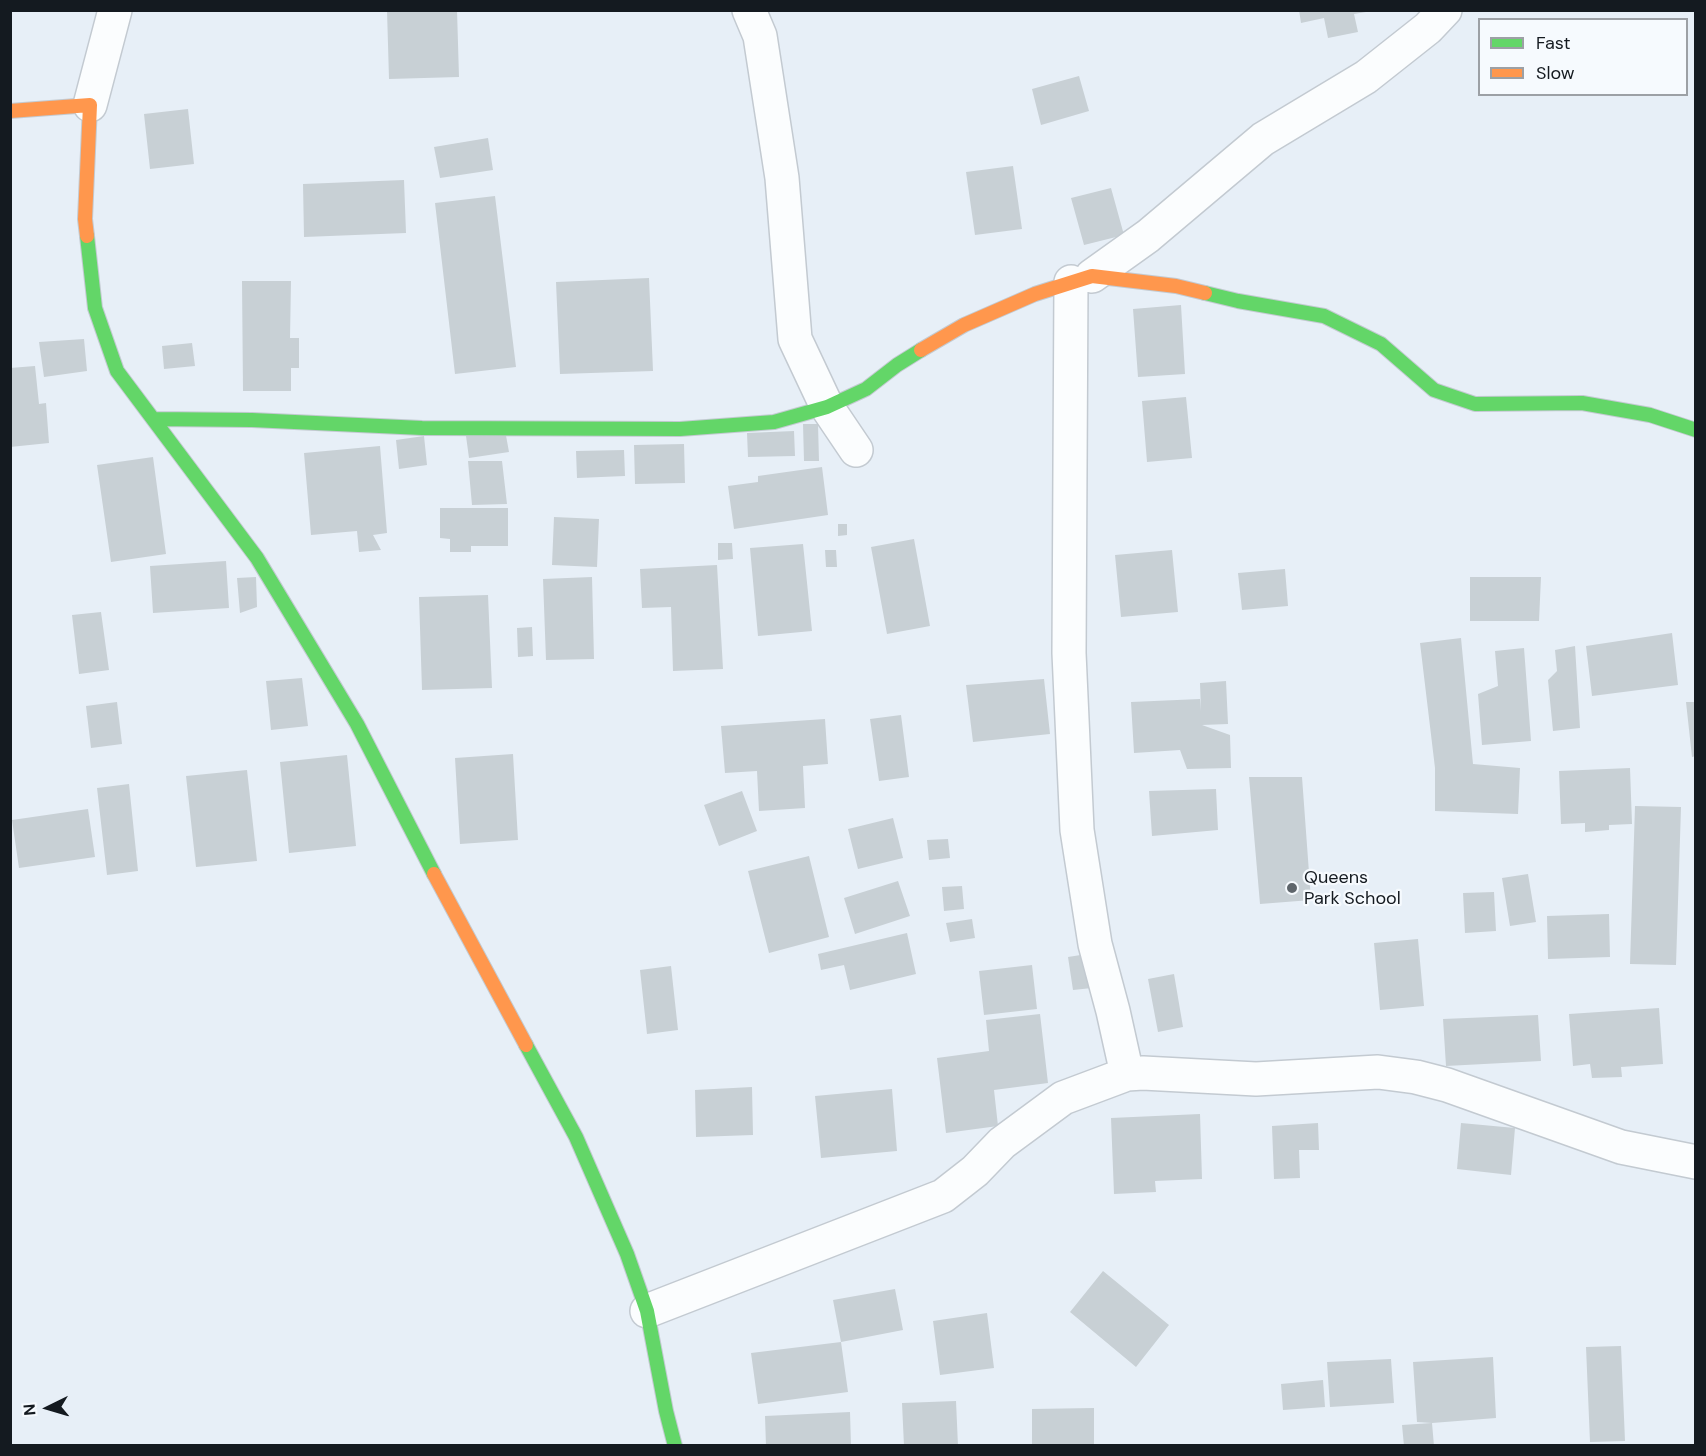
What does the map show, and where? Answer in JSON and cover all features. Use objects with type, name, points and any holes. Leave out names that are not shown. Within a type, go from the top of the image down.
[{"type":"street","points":[[90,10],[90,105],[85,219],[94,308],[117,371],[258,558],[357,724],[470,944],[576,1137],[627,1254],[647,1311],[675,1446]]},
{"type":"street","points":[[90,105],[115,10]]},
{"type":"street","points":[[749,10],[760,36],[782,178],[795,339],[827,407],[856,450]]},
{"type":"street","points":[[153,419],[252,420],[422,428],[680,429],[774,422],[827,407],[866,389],[897,365],[964,325],[1035,294],[1081,279],[1148,236],[1263,139],[1366,77],[1428,28],[1445,10]]},
{"type":"street","points":[[10,111],[90,105]]},
{"type":"street","points":[[1081,279],[1176,286],[1238,301],[1324,316],[1381,344],[1434,390],[1475,404],[1582,403],[1650,415],[1695,430]]},
{"type":"street","points":[[1081,279],[1069,653],[1077,830],[1095,944],[1127,1074]]},
{"type":"street","points":[[647,1311],[943,1196],[975,1171],[1002,1143],[1063,1098],[1127,1074],[1256,1079],[1378,1072],[1416,1077],[1448,1085],[1621,1147],[1695,1162]]},
{"type":"building","points":[[387,10],[457,10],[459,77],[389,79]]},
{"type":"building","points":[[1299,10],[1366,10],[1366,12],[1354,14],[1358,32],[1328,38],[1324,18],[1301,23]]},
{"type":"building","points":[[1079,76],[1089,111],[1041,125],[1032,89]]},
{"type":"building","points":[[188,109],[194,164],[150,169],[144,114]]},
{"type":"building","points":[[488,138],[493,170],[440,178],[434,147]]},
{"type":"building","points":[[1013,166],[1022,229],[975,235],[966,172]]},
{"type":"building","points":[[404,180],[406,233],[304,237],[303,184]]},
{"type":"building","points":[[1111,188],[1124,235],[1084,245],[1071,198]]},
{"type":"building","points":[[495,196],[516,367],[455,374],[435,203]]},
{"type":"building","points":[[649,278],[653,371],[560,374],[556,282]]},
{"type":"building","points":[[242,281],[291,281],[290,338],[299,338],[299,368],[291,368],[291,391],[243,391]]},
{"type":"building","points":[[1181,305],[1185,374],[1138,377],[1133,309]]},
{"type":"building","points":[[84,339],[87,371],[44,377],[39,342]]},
{"type":"building","points":[[192,343],[195,366],[164,369],[162,346]]},
{"type":"building","points":[[35,366],[39,404],[46,403],[49,443],[10,447],[10,368]]},
{"type":"building","points":[[1186,397],[1192,458],[1147,462],[1142,401]]},
{"type":"building","points":[[803,424],[818,424],[819,461],[804,461]]},
{"type":"building","points":[[505,430],[509,452],[469,458],[466,436]]},
{"type":"building","points":[[794,431],[795,456],[748,457],[747,433]]},
{"type":"building","points":[[424,436],[427,465],[399,469],[396,440]]},
{"type":"building","points":[[684,444],[685,483],[635,484],[634,445]]},
{"type":"building","points":[[380,446],[387,533],[373,535],[381,550],[359,552],[357,531],[311,535],[304,453]]},
{"type":"building","points":[[624,450],[625,476],[577,478],[576,451]]},
{"type":"building","points":[[153,457],[166,554],[111,562],[97,465]]},
{"type":"building","points":[[468,461],[502,461],[507,504],[472,505]]},
{"type":"building","points":[[822,467],[828,515],[734,529],[728,486],[758,482],[758,476]]},
{"type":"building","points":[[440,508],[508,508],[508,546],[471,546],[471,552],[450,552],[450,539],[440,538]]},
{"type":"building","points":[[554,517],[599,519],[597,567],[552,565]]},
{"type":"building","points":[[838,524],[847,524],[847,535],[838,536]]},
{"type":"building","points":[[914,539],[930,626],[887,634],[871,547]]},
{"type":"building","points":[[718,543],[732,543],[733,559],[718,560]]},
{"type":"building","points":[[803,544],[812,631],[758,636],[750,548]]},
{"type":"building","points":[[825,550],[836,550],[837,567],[826,567]]},
{"type":"building","points":[[1172,550],[1178,612],[1121,617],[1115,555]]},
{"type":"building","points":[[226,561],[229,608],[153,613],[150,566]]},
{"type":"building","points":[[717,565],[723,669],[673,671],[671,607],[642,608],[640,569]]},
{"type":"building","points":[[1285,569],[1288,606],[1242,610],[1238,573]]},
{"type":"building","points":[[256,577],[257,607],[240,613],[237,578]]},
{"type":"building","points":[[592,577],[594,659],[546,660],[543,579]]},
{"type":"building","points":[[1470,577],[1541,577],[1539,621],[1470,621]]},
{"type":"building","points":[[488,595],[492,688],[422,690],[419,597]]},
{"type":"building","points":[[101,612],[109,670],[79,674],[72,615]]},
{"type":"building","points":[[532,627],[533,656],[518,657],[517,628]]},
{"type":"building","points":[[1672,633],[1678,685],[1592,696],[1586,646]]},
{"type":"building","points":[[1461,638],[1473,764],[1520,768],[1518,814],[1435,811],[1435,768],[1420,643]]},
{"type":"building","points":[[1575,646],[1580,728],[1553,731],[1548,680],[1557,671],[1555,650]]},
{"type":"building","points":[[1524,648],[1531,741],[1482,745],[1478,694],[1498,686],[1495,651]]},
{"type":"building","points":[[302,678],[308,726],[271,730],[266,681]]},
{"type":"building","points":[[1044,679],[1050,734],[973,742],[966,685]]},
{"type":"building","points":[[1226,681],[1228,724],[1202,725],[1230,735],[1231,768],[1187,769],[1180,750],[1134,753],[1131,702],[1200,699],[1201,711],[1200,683]]},
{"type":"building","points":[[117,702],[122,744],[91,748],[86,706]]},
{"type":"building","points":[[1686,702],[1696,702],[1696,756],[1692,757]]},
{"type":"building","points":[[901,715],[909,777],[879,781],[870,719]]},
{"type":"building","points":[[825,719],[828,764],[803,766],[805,808],[759,811],[757,771],[725,773],[721,726]]},
{"type":"building","points":[[513,754],[518,840],[460,844],[455,758]]},
{"type":"building","points":[[347,755],[356,846],[289,853],[280,762]]},
{"type":"building","points":[[1630,768],[1632,824],[1609,825],[1609,830],[1585,832],[1585,823],[1561,824],[1559,771]]},
{"type":"building","points":[[247,770],[257,861],[196,867],[186,776]]},
{"type":"building","points":[[1249,777],[1302,777],[1311,900],[1260,904]]},
{"type":"building","points":[[129,784],[138,871],[107,875],[97,788]]},
{"type":"building","points":[[1216,789],[1218,830],[1152,836],[1149,791]]},
{"type":"building","points":[[742,791],[757,831],[719,846],[704,805]]},
{"type":"building","points":[[1635,806],[1681,807],[1676,965],[1630,964]]},
{"type":"building","points":[[88,809],[95,857],[19,868],[12,820]]},
{"type":"building","points":[[893,818],[903,858],[858,869],[848,829]]},
{"type":"building","points":[[948,839],[950,858],[929,860],[927,840]]},
{"type":"building","points":[[809,856],[829,937],[769,953],[748,871]]},
{"type":"building","points":[[1528,874],[1536,922],[1510,926],[1502,878]]},
{"type":"building","points":[[898,881],[910,916],[855,934],[844,898]]},
{"type":"building","points":[[962,886],[964,909],[944,911],[942,887]]},
{"type":"building","points":[[1494,892],[1496,931],[1465,933],[1463,893]]},
{"type":"building","points":[[1609,914],[1610,957],[1548,959],[1547,916]]},
{"type":"building","points":[[972,919],[975,938],[950,942],[946,923]]},
{"type":"building","points":[[907,933],[916,974],[850,990],[844,965],[821,970],[818,954]]},
{"type":"building","points":[[1418,939],[1424,1006],[1380,1010],[1374,943]]},
{"type":"building","points":[[1087,954],[1092,988],[1073,990],[1068,957]]},
{"type":"building","points":[[1032,965],[1037,1009],[984,1015],[979,971]]},
{"type":"building","points":[[671,966],[678,1030],[647,1034],[640,970]]},
{"type":"building","points":[[1174,974],[1183,1027],[1158,1032],[1148,979]]},
{"type":"building","points":[[1659,1008],[1663,1064],[1621,1067],[1622,1077],[1592,1078],[1590,1064],[1573,1066],[1569,1014]]},
{"type":"building","points":[[1040,1014],[1048,1083],[994,1090],[998,1126],[946,1133],[937,1058],[989,1051],[986,1020]]},
{"type":"building","points":[[1538,1015],[1541,1061],[1446,1066],[1443,1019]]},
{"type":"building","points":[[752,1087],[753,1135],[696,1137],[695,1090]]},
{"type":"building","points":[[892,1089],[897,1151],[821,1158],[815,1096]]},
{"type":"building","points":[[1200,1114],[1202,1179],[1155,1181],[1156,1192],[1114,1194],[1111,1118]]},
{"type":"building","points":[[1318,1123],[1319,1150],[1299,1150],[1300,1178],[1274,1179],[1272,1126]]},
{"type":"building","points":[[1461,1123],[1515,1128],[1511,1175],[1457,1169]]},
{"type":"building","points":[[1103,1271],[1169,1325],[1136,1367],[1070,1312]]},
{"type":"building","points":[[895,1289],[903,1330],[841,1342],[833,1300]]},
{"type":"building","points":[[987,1313],[994,1368],[940,1375],[933,1321]]},
{"type":"building","points":[[841,1342],[848,1392],[758,1404],[751,1353]]},
{"type":"building","points":[[1621,1346],[1625,1441],[1590,1442],[1586,1347]]},
{"type":"building","points":[[1493,1357],[1496,1418],[1417,1422],[1413,1362]]},
{"type":"building","points":[[1391,1359],[1394,1403],[1330,1407],[1327,1362]]},
{"type":"building","points":[[1323,1380],[1325,1407],[1283,1410],[1281,1384]]},
{"type":"building","points":[[956,1401],[958,1446],[904,1446],[902,1403]]},
{"type":"building","points":[[1094,1408],[1094,1446],[1032,1446],[1032,1409]]},
{"type":"building","points":[[850,1412],[851,1446],[766,1446],[765,1416]]},
{"type":"building","points":[[1432,1423],[1434,1446],[1404,1446],[1402,1425]]},
{"type":"traffic: fast","points":[[87,236],[95,308],[117,371],[257,558],[357,724],[434,874]]},
{"type":"traffic: fast","points":[[1205,293],[1324,316],[1381,344],[1434,390],[1475,404],[1582,403],[1650,415],[1696,430]]},
{"type":"traffic: fast","points":[[153,419],[252,420],[422,428],[680,429],[774,422],[827,407],[866,389],[921,350]]},
{"type":"traffic: fast","points":[[526,1045],[576,1137],[627,1254],[647,1311],[675,1446]]},
{"type":"traffic: slow","points":[[10,111],[90,105],[85,219],[87,236]]},
{"type":"traffic: slow","points":[[921,350],[964,325],[1035,294],[1092,276],[1176,286],[1205,293]]},
{"type":"traffic: slow","points":[[434,874],[526,1045]]},
{"type":"place","name":"Queens Park School","points":[[1292,888]]}]
